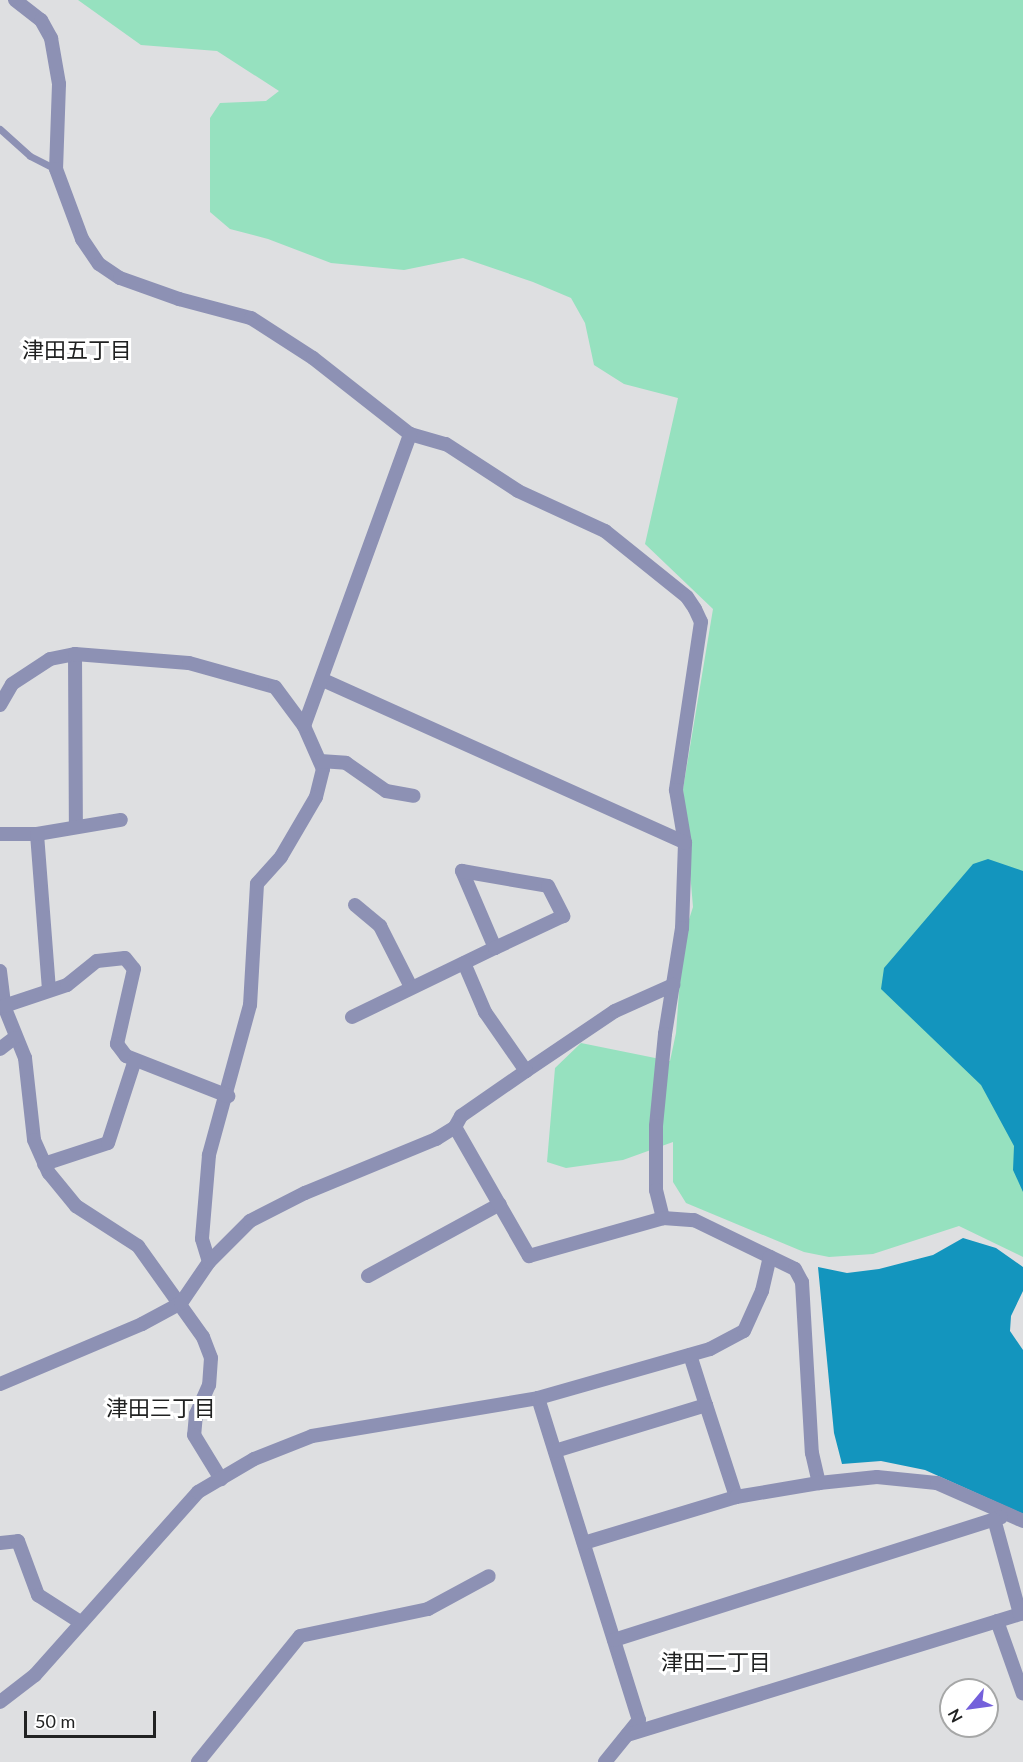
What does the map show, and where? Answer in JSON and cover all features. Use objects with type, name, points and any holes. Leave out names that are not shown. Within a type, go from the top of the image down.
[{"type":"street","points":[[15,0],[40,20],[51,38],[59,84],[56,170],[82,239],[99,264],[120,278],[179,299],[251,318],[314,358],[410,434],[446,444],[518,491],[605,531],[687,597],[695,609],[700,632],[676,790],[685,843],[682,928],[656,1126],[656,1190],[663,1218]]},
{"type":"street","points":[[304,726],[323,680],[410,434]]},
{"type":"street","points":[[75,654],[76,827]]},
{"type":"street","points":[[0,705],[4,688],[50,659],[75,654],[189,663],[275,687],[304,726],[323,768],[316,797],[281,857],[257,884],[250,1005],[228,1096],[209,1155],[202,1239],[209,1262]]},
{"type":"street","points":[[323,680],[685,843]]},
{"type":"street","points":[[320,761],[346,763],[386,791],[414,796]]},
{"type":"street","points":[[0,834],[37,834],[121,820]]},
{"type":"street","points":[[37,834],[49,989]]},
{"type":"street","points":[[352,1017],[563,916],[548,886],[462,871],[495,948]]},
{"type":"street","points":[[355,906],[380,926],[411,987]]},
{"type":"street","points":[[4,1006],[49,989],[67,985],[97,961],[126,958],[134,969],[117,1044],[135,1060],[228,1096]]},
{"type":"street","points":[[464,963],[485,1012],[526,1071]]},
{"type":"street","points":[[0,971],[4,1006],[14,1038],[25,1058],[34,1140],[44,1164],[76,1206],[138,1246],[181,1303],[203,1337],[211,1358],[209,1385],[196,1414],[194,1436],[221,1479]]},
{"type":"street","points":[[0,1384],[142,1324],[181,1303],[209,1262],[250,1221],[305,1192],[436,1139],[455,1127],[461,1116],[615,1011],[673,985]]},
{"type":"street","points":[[0,1049],[14,1038]]},
{"type":"street","points":[[44,1164],[108,1143],[135,1060]]},
{"type":"street","points":[[455,1127],[529,1256],[663,1218],[694,1220],[795,1269],[802,1282],[812,1453],[819,1483]]},
{"type":"street","points":[[368,1276],[500,1204]]},
{"type":"street","points":[[0,1702],[35,1675],[198,1492],[254,1459],[312,1436],[538,1398],[710,1349],[744,1331],[762,1292],[770,1257]]},
{"type":"street","points":[[690,1355],[736,1497]]},
{"type":"street","points":[[538,1398],[639,1720],[605,1762]]},
{"type":"street","points":[[555,1451],[706,1405]]},
{"type":"street","points":[[584,1543],[736,1497],[819,1483],[877,1477],[937,1483],[999,1517],[1023,1521]]},
{"type":"street","points":[[627,1736],[1020,1614],[999,1517]]},
{"type":"street","points":[[614,1640],[999,1517]]},
{"type":"street","points":[[0,1543],[18,1541],[38,1595],[80,1622]]},
{"type":"street","points":[[198,1762],[300,1636],[428,1609],[489,1576]]},
{"type":"street","points":[[997,1621],[1023,1694]]},
{"type":"lane","points":[[0,129],[30,156],[56,170]]},
{"type":"green space","points":[[78,0],[1023,0],[1023,1257],[959,1226],[873,1254],[829,1257],[804,1252],[686,1203],[673,1182],[673,1142],[623,1160],[566,1168],[547,1162],[555,1068],[581,1043],[670,1061],[676,1033],[683,938],[693,907],[683,789],[713,609],[645,544],[678,398],[624,384],[594,365],[585,323],[571,298],[533,282],[463,258],[404,270],[331,263],[268,239],[230,229],[210,212],[210,118],[220,103],[266,101],[279,91],[217,51],[141,45]]},
{"type":"water","points":[[988,859],[1023,871],[1023,1192],[1013,1170],[1014,1146],[981,1085],[881,989],[884,968],[973,864]]},
{"type":"water","points":[[963,1238],[996,1248],[1023,1267],[1023,1291],[1011,1316],[1010,1331],[1023,1350],[1023,1514],[925,1470],[881,1461],[842,1464],[834,1433],[818,1267],[847,1273],[879,1269],[933,1255]]},
{"type":"district","name":"津田五丁目","points":[[77,350]]},
{"type":"district","name":"津田三丁目","points":[[161,1408]]},
{"type":"district","name":"津田二丁目","points":[[716,1662]]}]
